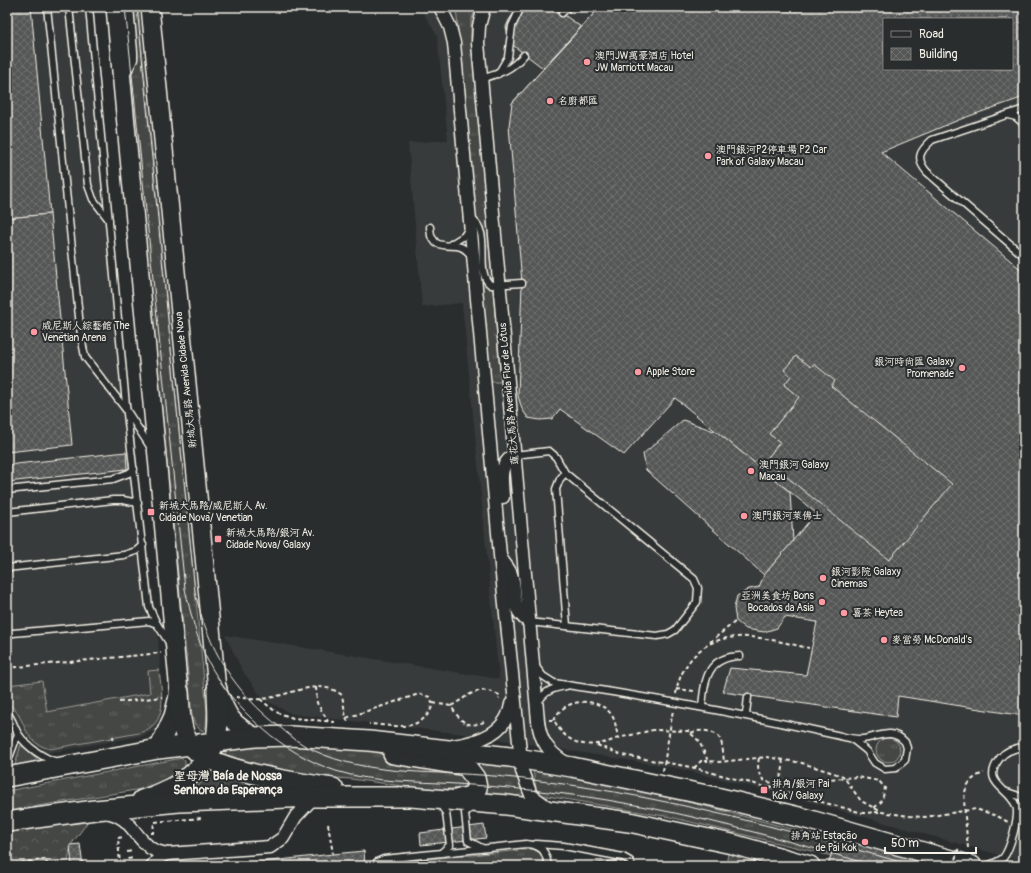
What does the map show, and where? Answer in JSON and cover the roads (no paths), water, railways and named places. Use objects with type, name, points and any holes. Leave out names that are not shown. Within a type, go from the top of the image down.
[{"type":"main road","points":[[115,7],[157,456],[173,700],[189,744]]},
{"type":"main road","name":"新城大馬路 Avenida Cidade Nova","points":[[151,10],[218,692],[227,715],[244,730],[255,737]]},
{"type":"main road","points":[[122,807],[146,799],[176,786],[198,770],[211,750],[218,719],[218,692]]},
{"type":"main road","points":[[158,748],[169,727],[173,700]]},
{"type":"main road","points":[[211,750],[255,737],[366,733],[438,748],[520,758],[572,767],[803,818],[970,858]]},
{"type":"main road","points":[[366,733],[402,756],[466,766],[475,778],[476,788],[471,796],[455,800]]},
{"type":"main road","points":[[7,777],[158,748],[189,744],[211,750],[235,768],[268,776],[374,796]]},
{"type":"main road","points":[[7,822],[95,810],[179,802],[314,796],[432,798],[555,811],[629,822],[732,844],[810,866]]},
{"type":"street","points":[[121,78],[131,59],[132,52],[127,7]]},
{"type":"street","points":[[440,7],[450,27],[454,44],[499,550],[520,758],[523,776],[531,795],[546,807],[555,811]]},
{"type":"street","name":"蓮花大馬路 Avenida Flor de Lótus","points":[[484,7],[479,26],[478,43],[536,707],[541,737],[550,751],[572,767]]},
{"type":"street","points":[[514,455],[508,458],[502,469],[506,527],[499,550],[512,576],[515,605],[519,614],[529,622]]},
{"type":"street","points":[[438,748],[477,740],[499,729],[506,722],[510,713],[513,694]]},
{"type":"street","points":[[95,810],[113,813],[128,822],[146,845],[156,851],[167,854],[270,847],[283,838],[296,816],[314,796]]},
{"type":"street","points":[[139,835],[146,850],[147,866]]},
{"type":"street","points":[[152,866],[160,857],[167,854]]},
{"type":"lane","points":[[47,7],[81,336],[85,357],[127,411],[157,456]]},
{"type":"lane","points":[[69,7],[88,185],[93,200],[109,220]]},
{"type":"lane","points":[[88,7],[127,411],[149,607],[169,657]]},
{"type":"lane","points":[[498,74],[508,57],[512,26],[521,7]]},
{"type":"lane","points":[[562,13],[568,7]]},
{"type":"lane","points":[[481,78],[498,74],[510,69],[524,56]]},
{"type":"lane","points":[[1024,109],[932,140],[922,148],[920,157],[922,166],[927,172],[1024,256]]},
{"type":"lane","points":[[1004,115],[1016,117],[1024,124]]},
{"type":"lane","points":[[451,244],[464,236],[470,222],[475,221],[481,231],[485,278],[491,285],[522,283]]},
{"type":"lane","points":[[430,227],[432,236],[436,243],[451,244],[465,248],[474,260]]},
{"type":"lane","points":[[514,455],[548,451],[556,457],[565,473],[694,579],[698,588],[697,602],[675,630],[668,634],[657,636],[529,622]]},
{"type":"lane","points":[[7,490],[113,479],[129,473],[134,469]]},
{"type":"lane","points":[[565,473],[560,479],[556,489],[567,626]]},
{"type":"lane","points":[[7,512],[118,500],[138,503]]},
{"type":"lane","points":[[7,568],[124,555],[136,551],[143,545]]},
{"type":"lane","points":[[7,632],[13,633],[141,621],[149,621],[157,624]]},
{"type":"lane","points":[[702,706],[707,677],[714,664],[730,656],[740,656]]},
{"type":"lane","points":[[532,657],[539,672],[548,680],[746,714],[852,739],[873,737],[889,732],[895,734],[905,742],[907,754],[901,764],[896,768],[885,769],[875,763],[867,751],[852,739]]},
{"type":"lane","points":[[536,707],[542,697],[549,691],[576,685]]},
{"type":"lane","points":[[746,714],[748,697]]},
{"type":"lane","points":[[7,713],[12,718],[18,734],[36,752],[55,762],[68,765]]},
{"type":"lane","points":[[7,763],[11,757],[18,734]]},
{"type":"lane","points":[[986,866],[1002,858],[1007,851],[1018,815],[1017,807],[1014,802],[997,785],[993,771],[1004,753],[1024,747]]},
{"type":"lane","points":[[1002,790],[1024,798]]},
{"type":"lane","points":[[432,798],[439,803],[446,813],[450,845],[441,853]]},
{"type":"lane","points":[[478,802],[465,813],[468,840],[483,848]]},
{"type":"lane","points":[[374,866],[377,862],[384,859],[526,844],[564,846],[623,857],[630,861],[632,866]]},
{"type":"lane","points":[[526,844],[539,846],[543,849],[546,854],[548,866]]},
{"type":"lane","points":[[1023,866],[1024,852]]},
{"type":"tram line","points":[[125,7],[185,589],[200,644],[208,661],[231,696],[246,713],[279,742],[298,754],[317,763],[350,775],[380,780],[475,785],[532,790],[607,800],[709,821],[876,866]]},
{"type":"tram line","points":[[137,7],[195,592],[200,613],[216,651],[225,668],[250,700],[264,714],[301,743],[315,751],[335,759],[355,764],[376,768],[418,772],[515,778],[615,792],[658,800],[744,820],[915,866]]},
{"type":"place","name":"澳門JW萬豪酒店 Hotel JW Marriott Macau","points":[[587,62]]},
{"type":"place","name":"名廚都匯","points":[[550,101]]},
{"type":"place","name":"澳門銀河P2停車場 P2 Car Park of Galaxy Macau","points":[[708,156]]},
{"type":"place","name":"威尼斯人綜藝館 The Venetian Arena","points":[[34,332]]},
{"type":"place","name":"銀河時尚匯 Galaxy Promenade","points":[[962,368]]},
{"type":"place","name":"Apple Store","points":[[638,372]]},
{"type":"place","name":"澳門銀河 Galaxy Macau","points":[[751,471]]},
{"type":"place","name":"新城大馬路/威尼斯人 Av. Cidade Nova/ Venetian","points":[[151,512]]},
{"type":"place","name":"澳門銀河萊佛士","points":[[744,516]]},
{"type":"place","name":"新城大馬路/銀河 Av. Cidade Nova/ Galaxy","points":[[218,539]]},
{"type":"place","name":"銀河影院 Galaxy Cinemas","points":[[823,578]]},
{"type":"place","name":"亞洲美食坊 Bons Bocados da Asia","points":[[822,602]]},
{"type":"place","name":"喜茶 Heytea","points":[[844,613]]},
{"type":"place","name":"麥當勞 McDonald's","points":[[884,640]]},
{"type":"place","name":"排角/銀河 Pai Kok / Galaxy","points":[[764,790]]},
{"type":"place","name":"排角站 Estação de Pai Kok","points":[[865,842]]},
{"type":"district","name":"聖母灣 Baía de Nossa Senhora da Esperança","points":[[228,783]]}]
